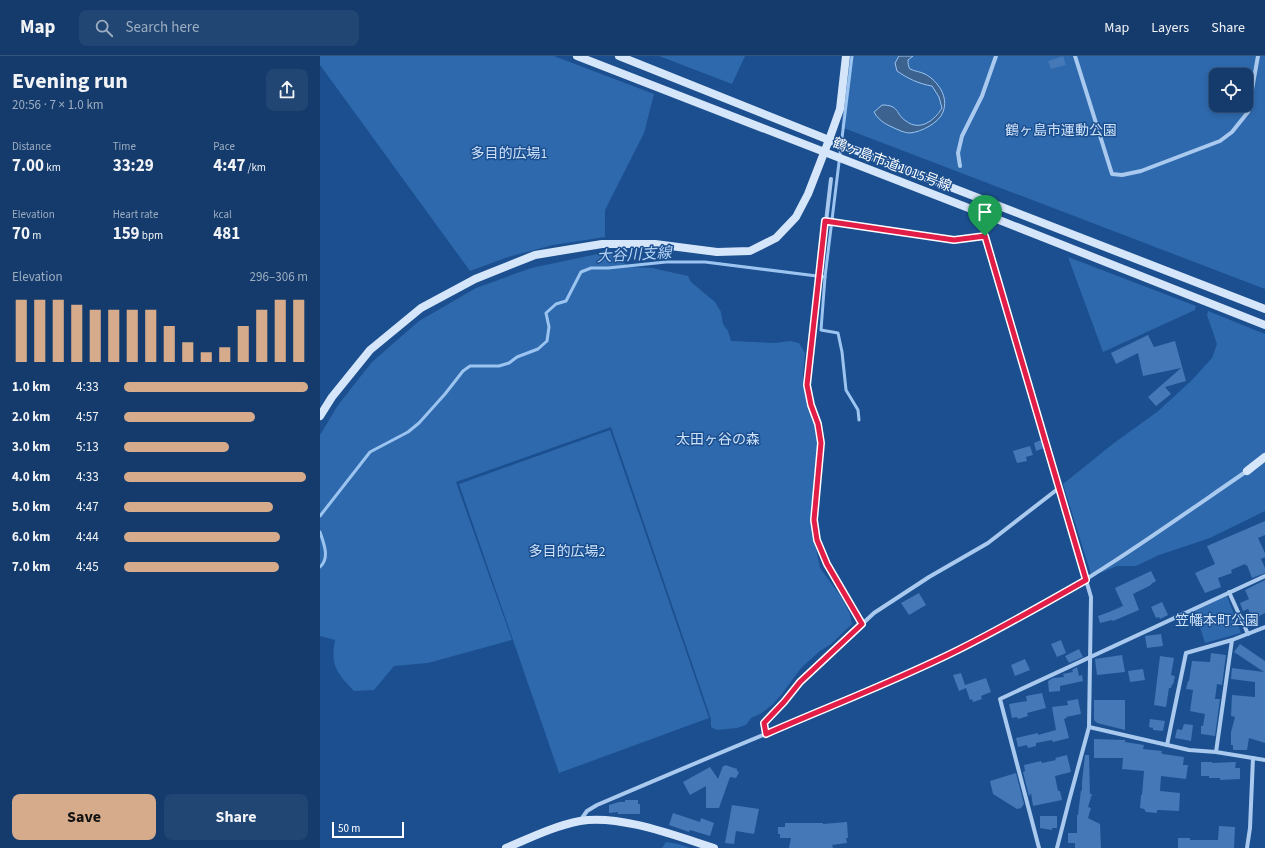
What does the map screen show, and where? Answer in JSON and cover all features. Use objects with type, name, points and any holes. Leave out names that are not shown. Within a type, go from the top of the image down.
[{"type":"street","name":"鶴ヶ島市道1015号線","points":[[577,56],[1265,325]]},
{"type":"street","name":"鶴ヶ島市道1015号線","points":[[619,56],[829,140],[1265,309]]},
{"type":"street","points":[[320,416],[332,397],[370,350],[421,308],[475,279],[535,255],[602,244],[655,244],[717,252],[750,251],[776,238],[796,217],[808,194],[829,140],[840,109],[846,56]]},
{"type":"street","points":[[960,166],[958,153],[962,136],[982,96],[996,56]]},
{"type":"street","points":[[1075,56],[1112,174],[1122,175],[1141,171],[1220,141],[1232,132],[1248,112],[1258,56]]},
{"type":"street","points":[[831,179],[807,385],[811,405],[818,424],[821,443],[814,520],[817,540],[827,564],[862,624]]},
{"type":"street","points":[[984,214],[985,236],[1091,597],[1089,727],[1057,848]]},
{"type":"street","points":[[825,221],[954,240],[985,236]]},
{"type":"street","points":[[580,821],[587,811],[597,804],[896,679],[958,650],[1016,620],[1086,580],[1154,536],[1265,457]]},
{"type":"street","points":[[766,734],[764,723],[770,715],[784,702],[800,682],[874,613],[929,577],[988,543],[1059,488]]},
{"type":"street","points":[[1039,848],[1000,699],[1265,576]]},
{"type":"street","points":[[1229,592],[1248,634]]},
{"type":"street","points":[[1167,745],[1186,653],[1232,640],[1265,627]]},
{"type":"street","points":[[1216,752],[1232,640]]},
{"type":"street","points":[[1089,727],[1189,750],[1216,752],[1265,760]]},
{"type":"street","points":[[1246,848],[1250,828],[1253,758]]},
{"type":"street","points":[[506,848],[546,831],[580,821],[594,820],[615,821],[644,827],[696,845],[714,848]]},
{"type":"green space","name":"多目的広場1","points":[[320,56],[554,56],[654,94],[644,133],[605,210],[605,237],[553,245],[508,257],[470,271],[320,65]]},
{"type":"green space","points":[[659,56],[745,56],[732,84]]},
{"type":"green space","name":"鶴ヶ島市運動公園","points":[[850,56],[1265,56],[1265,289],[841,127]]},
{"type":"green space","name":"太田ヶ谷の森","points":[[607,252],[630,267],[652,268],[688,276],[691,282],[715,302],[721,312],[723,324],[728,331],[731,341],[775,343],[790,341],[799,343],[805,353],[803,375],[805,395],[816,425],[819,440],[813,492],[813,534],[820,568],[842,598],[850,614],[852,624],[831,644],[820,651],[801,668],[772,705],[760,714],[751,718],[746,725],[737,728],[717,730],[711,727],[711,719],[611,427],[456,482],[512,640],[428,663],[394,666],[374,690],[354,691],[339,674],[334,663],[333,656],[335,640],[320,636],[320,435],[338,405],[372,362],[419,321],[476,288],[531,268]]},
{"type":"green space","points":[[1068,257],[1196,306],[1195,310],[1103,352]]},
{"type":"green space","points":[[1208,311],[1265,334],[1265,511],[1210,538],[1159,555],[1136,566],[1117,566],[1103,572],[1091,574],[1063,484],[1114,443],[1157,412],[1191,381],[1212,358],[1217,344],[1207,315]]},
{"type":"green space","name":"多目的広場2","points":[[610,430],[709,718],[559,773],[459,484]]},
{"type":"green space","name":"笠幡本町公園","points":[[1227,596],[1241,633],[1205,643],[1195,611]]},
{"type":"green space","points":[[666,842],[678,844],[690,848],[662,848]]},
{"type":"shaded area","points":[[899,56],[913,56],[908,60],[908,66],[910,69],[930,77],[938,85],[945,101],[943,112],[938,120],[924,129],[910,133],[901,131],[882,122],[874,112],[882,105],[888,105],[895,108],[906,121],[911,124],[922,125],[935,117],[942,108],[939,97],[932,86],[922,84],[897,71],[895,63]]},
{"type":"building","points":[[1063,56],[1066,65],[1051,69],[1048,61]]},
{"type":"building","points":[[1148,335],[1154,347],[1175,341],[1186,381],[1165,387],[1171,394],[1156,406],[1148,397],[1181,368],[1143,376],[1138,353],[1116,364],[1111,353]]},
{"type":"building","points":[[1041,440],[1044,448],[1036,451],[1034,443]]},
{"type":"building","points":[[1030,446],[1033,455],[1026,457],[1027,461],[1017,463],[1013,451]]},
{"type":"building","points":[[1265,521],[1265,535],[1258,538],[1265,553],[1265,557],[1261,559],[1265,568],[1265,573],[1252,578],[1247,565],[1246,566],[1245,564],[1231,570],[1232,573],[1218,578],[1221,587],[1205,593],[1195,573],[1215,564],[1207,546]]},
{"type":"building","points":[[1151,571],[1156,581],[1133,594],[1139,610],[1113,621],[1100,623],[1098,616],[1123,606],[1115,588]]},
{"type":"building","points":[[1265,580],[1265,613],[1253,619],[1248,609],[1243,611],[1240,603],[1249,599],[1245,590]]},
{"type":"building","points":[[919,593],[926,605],[909,615],[901,603]]},
{"type":"building","points":[[1162,602],[1168,615],[1160,619],[1159,617],[1156,618],[1151,607]]},
{"type":"building","points":[[1161,634],[1163,646],[1147,648],[1145,636]]},
{"type":"building","points":[[1061,640],[1066,653],[1057,657],[1051,644]]},
{"type":"building","points":[[1240,644],[1265,661],[1265,743],[1249,738],[1247,750],[1233,750],[1233,745],[1231,745],[1231,732],[1235,717],[1231,716],[1232,695],[1255,697],[1255,682],[1231,679],[1232,668],[1264,672],[1234,652]]},
{"type":"building","points":[[1079,649],[1083,657],[1069,663],[1065,656]]},
{"type":"building","points":[[1211,653],[1226,655],[1222,685],[1217,684],[1215,699],[1220,699],[1215,736],[1201,734],[1201,726],[1203,726],[1205,714],[1190,711],[1193,690],[1186,689],[1189,681],[1192,661],[1210,662]]},
{"type":"building","points":[[1122,655],[1125,672],[1097,675],[1095,659]]},
{"type":"building","points":[[1160,656],[1174,658],[1171,675],[1175,676],[1173,685],[1172,684],[1171,688],[1169,688],[1166,707],[1154,705]]},
{"type":"building","points":[[1025,659],[1030,670],[1015,676],[1011,665]]},
{"type":"building","points":[[1077,667],[1079,676],[1082,675],[1083,681],[1060,686],[1060,691],[1049,692],[1048,681],[1053,678],[1064,677],[1063,674],[1073,672],[1072,670]]},
{"type":"building","points":[[1143,669],[1145,680],[1130,682],[1128,671]]},
{"type":"building","points":[[961,673],[965,685],[986,678],[991,692],[981,696],[982,699],[973,702],[972,699],[970,700],[966,688],[959,691],[953,675]]},
{"type":"building","points":[[1042,693],[1046,708],[1027,713],[1028,716],[1018,719],[1017,717],[1012,718],[1009,704],[1027,701],[1026,696]]},
{"type":"building","points":[[1078,699],[1081,714],[1066,717],[1067,718],[1064,719],[1069,738],[1053,742],[1052,740],[1036,743],[1036,746],[1028,748],[1027,745],[1018,747],[1016,738],[1038,733],[1038,735],[1056,730],[1052,707],[1068,705],[1067,701]]},
{"type":"building","points":[[1094,700],[1125,700],[1125,730],[1097,723],[1094,720]]},
{"type":"building","points":[[1150,719],[1165,721],[1163,731],[1153,730],[1153,728],[1149,727]]},
{"type":"building","points":[[1184,724],[1193,725],[1191,741],[1175,738],[1177,729],[1182,730]]},
{"type":"building","points":[[1094,739],[1125,740],[1125,742],[1144,745],[1143,749],[1162,751],[1161,753],[1163,754],[1184,757],[1183,765],[1188,765],[1186,779],[1161,776],[1160,791],[1180,793],[1179,811],[1157,810],[1157,813],[1146,812],[1144,809],[1140,808],[1144,771],[1122,769],[1123,758],[1094,758]]},
{"type":"building","points":[[1067,755],[1071,772],[1055,776],[1058,791],[1060,791],[1062,800],[1033,806],[1031,793],[1029,796],[1023,772],[1025,771],[1024,765],[1041,761],[1042,763],[1056,760],[1055,758]]},
{"type":"building","points":[[1085,755],[1089,755],[1090,794],[1092,794],[1088,807],[1091,808],[1088,818],[1100,824],[1101,848],[1075,848],[1075,843],[1068,843],[1068,833],[1077,833],[1077,815],[1081,790],[1082,791]]},
{"type":"building","points":[[1201,762],[1236,762],[1235,768],[1240,768],[1240,779],[1220,780],[1220,778],[1201,776]]},
{"type":"building","points":[[725,765],[737,769],[739,772],[736,778],[730,777],[719,808],[706,808],[706,786],[690,795],[683,782],[710,767],[718,779],[723,766]]},
{"type":"building","points":[[1016,773],[1024,804],[1021,808],[1017,809],[993,794],[990,781]]},
{"type":"building","points":[[625,800],[638,800],[638,804],[640,804],[640,814],[618,814],[618,812],[609,813],[609,805],[625,802]]},
{"type":"building","points":[[732,805],[759,809],[754,834],[736,831],[734,844],[725,843]]},
{"type":"building","points":[[673,813],[700,822],[701,818],[714,823],[710,836],[690,830],[689,832],[669,825]]},
{"type":"building","points":[[1040,816],[1057,816],[1057,828],[1052,828],[1052,830],[1040,828]]},
{"type":"building","points":[[847,822],[847,843],[832,845],[833,848],[789,848],[791,838],[780,838],[780,834],[778,834],[778,827],[785,827],[785,823],[823,824]]},
{"type":"building","points":[[1219,826],[1235,827],[1234,848],[1178,848],[1178,838],[1190,838],[1190,840],[1218,840]]},
{"type":"waterway","name":"大谷川支線","points":[[320,516],[370,452],[408,432],[419,423],[463,371],[470,366],[499,366],[509,363],[517,357],[538,349],[547,341],[549,327],[546,313],[556,304],[566,301],[581,272],[591,268],[608,268],[666,262],[705,262],[825,277],[852,56]]},
{"type":"waterway","points":[[825,277],[821,330],[838,333],[842,352],[846,390],[858,410],[859,420]]},
{"type":"waterway","name":"大谷川支線","points":[[320,532],[325,551],[325,559],[320,567]]},
{"type":"route","points":[[825,221],[954,240],[985,236],[1086,580],[1016,620],[958,650],[896,679],[766,734],[763,726],[770,715],[784,702],[800,682],[862,624],[827,564],[817,540],[814,520],[820,469],[821,443],[818,424],[811,405],[807,385],[825,221]]}]
